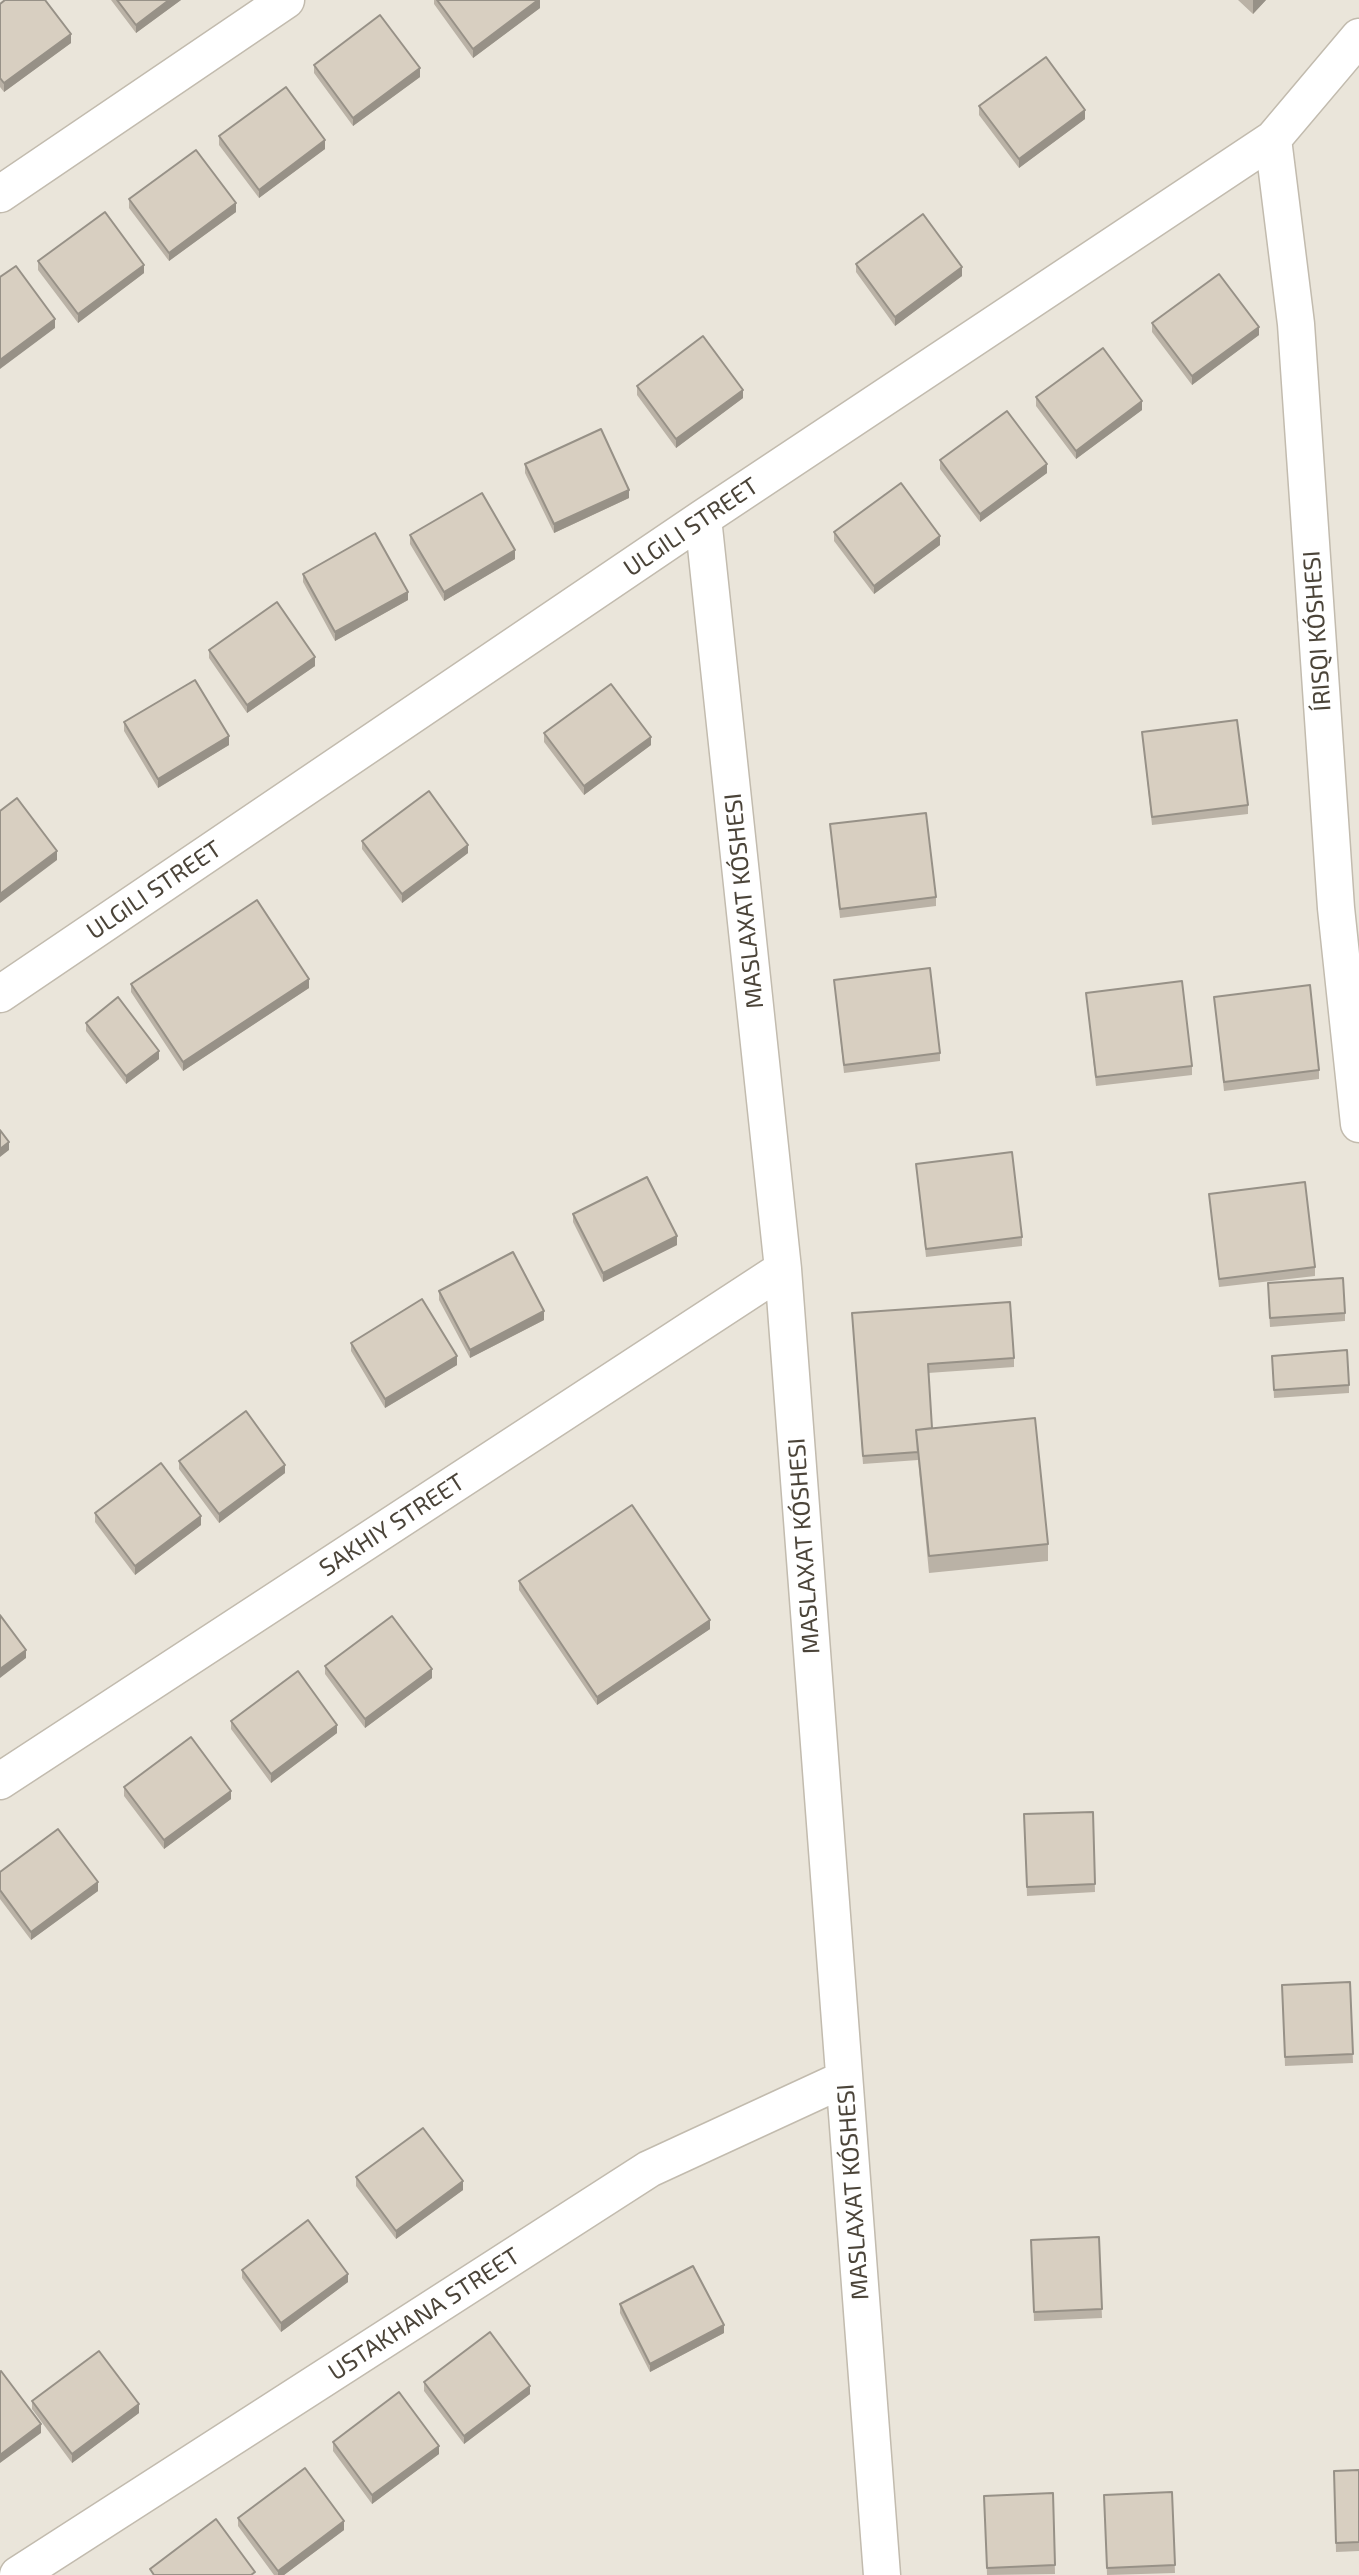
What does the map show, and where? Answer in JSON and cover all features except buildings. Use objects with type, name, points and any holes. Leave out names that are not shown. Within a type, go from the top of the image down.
[{"type":"street","points":[[0,194],[286,0]]},
{"type":"street","name":"ULGILI STREET","points":[[0,994],[703,518],[1273,139],[1359,37]]},
{"type":"street","points":[[1273,139],[1296,324],[1347,907],[1359,1124]]},
{"type":"street","name":"MASLAXAT KÓSHESI","points":[[703,518],[783,1269],[882,2575]]},
{"type":"street","name":"SAKHIY STREET","points":[[0,1781],[783,1269]]},
{"type":"street","name":"USTAKHANA STREET","points":[[18,2575],[649,2169],[844,2079]]},
{"type":"shaded area","points":[[0,0],[1359,0],[1359,2575],[0,2575]]}]
